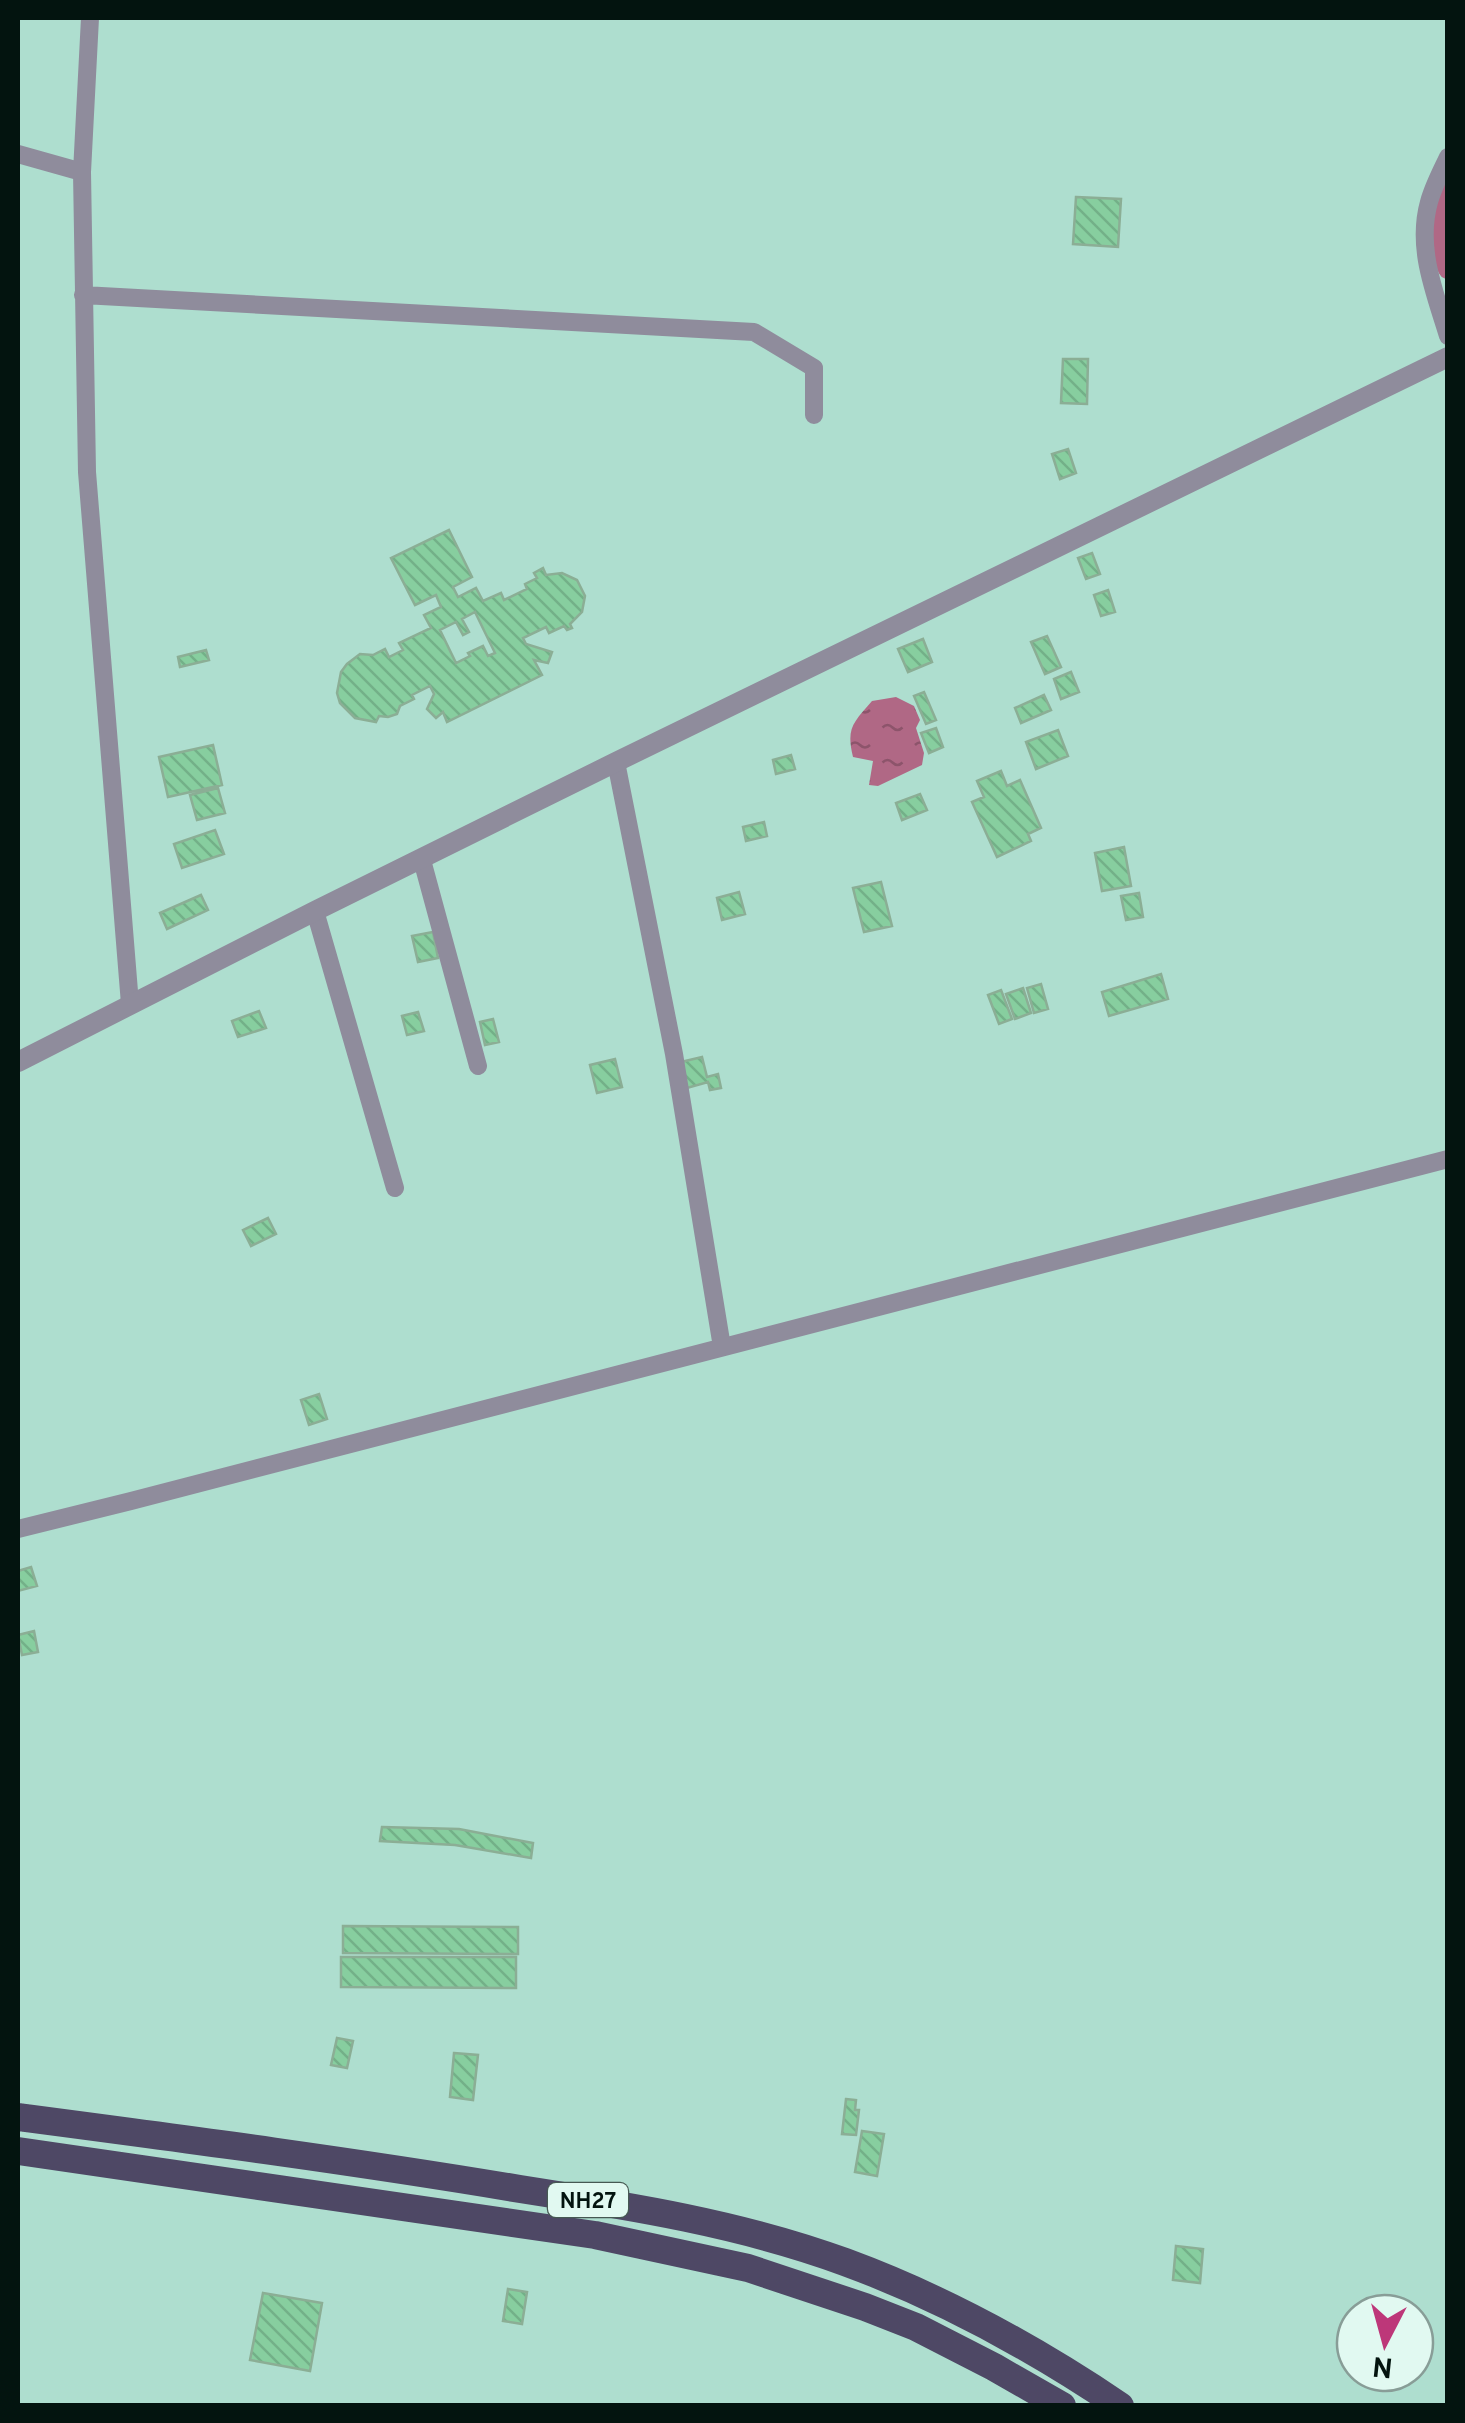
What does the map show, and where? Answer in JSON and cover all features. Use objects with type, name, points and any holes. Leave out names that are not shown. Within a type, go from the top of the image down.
[{"type":"highway","name":"NH27","points":[[18,2116],[532,2190],[778,2241],[923,2294],[1011,2338],[1120,2406]]},
{"type":"highway","name":"NH27","points":[[18,2151],[527,2224],[748,2268],[916,2327],[1062,2406]]},
{"type":"street","points":[[90,18],[82,172],[87,472],[130,1004]]},
{"type":"street","points":[[18,154],[82,172]]},
{"type":"street","points":[[1448,158],[1430,200],[1424,246],[1448,336]]},
{"type":"street","points":[[84,295],[754,332],[814,368],[814,415]]},
{"type":"street","points":[[18,1062],[616,762],[1448,357]]},
{"type":"street","points":[[616,762],[674,1054],[722,1346]]},
{"type":"street","points":[[422,860],[478,1066]]},
{"type":"street","points":[[314,911],[396,1188]]},
{"type":"street","points":[[18,1529],[1448,1159]]},
{"type":"water","points":[[896,697],[914,706],[920,720],[916,728],[924,753],[922,765],[878,786],[869,785],[873,761],[853,757],[853,726],[872,701]]},
{"type":"building","points":[[1076,197],[1121,199],[1118,247],[1073,244]]},
{"type":"building","points":[[1063,359],[1088,359],[1087,404],[1061,403]]},
{"type":"building","points":[[1068,449],[1076,473],[1060,479],[1052,454]]},
{"type":"building","points":[[449,530],[472,577],[453,587],[458,597],[476,588],[483,601],[501,593],[504,600],[527,589],[525,584],[537,578],[534,573],[543,568],[546,575],[562,573],[577,580],[585,596],[582,612],[570,624],[572,628],[567,630],[564,626],[549,633],[546,627],[523,638],[526,644],[552,652],[548,663],[534,660],[542,675],[447,722],[443,712],[436,718],[427,709],[434,694],[430,686],[412,695],[414,699],[400,706],[397,714],[379,716],[376,722],[355,718],[340,703],[337,693],[341,672],[347,664],[360,654],[373,655],[385,649],[389,657],[403,650],[399,643],[431,628],[424,615],[441,607],[436,595],[415,605],[391,558]],"holes":[[[475,612],[495,653],[488,656],[483,646],[456,663],[440,630],[456,622],[463,635],[469,632],[462,619]]]},
{"type":"building","points":[[1092,553],[1100,574],[1086,579],[1078,558]]},
{"type":"building","points":[[1108,590],[1115,612],[1101,616],[1094,595]]},
{"type":"building","points":[[1047,636],[1061,667],[1045,674],[1031,642]]},
{"type":"building","points":[[923,639],[932,662],[908,672],[898,649]]},
{"type":"building","points":[[206,650],[209,660],[180,667],[178,657]]},
{"type":"building","points":[[1071,672],[1079,692],[1061,699],[1054,679]]},
{"type":"building","points":[[924,692],[936,720],[926,724],[914,696]]},
{"type":"building","points":[[1044,695],[1051,710],[1021,723],[1015,708]]},
{"type":"building","points":[[936,728],[943,747],[929,753],[921,733]]},
{"type":"building","points":[[1058,730],[1068,756],[1036,769],[1026,742]]},
{"type":"building","points":[[213,745],[222,785],[168,797],[159,757]]},
{"type":"building","points":[[791,755],[795,769],[776,774],[773,760]]},
{"type":"building","points":[[1001,771],[1007,786],[1020,780],[1041,828],[1028,834],[1031,841],[997,857],[972,802],[984,797],[977,781]]},
{"type":"building","points":[[218,788],[225,813],[197,820],[190,795]]},
{"type":"building","points":[[920,794],[927,810],[902,820],[896,803]]},
{"type":"building","points":[[764,822],[767,836],[746,841],[743,827]]},
{"type":"building","points":[[215,830],[224,854],[182,868],[174,844]]},
{"type":"building","points":[[1124,847],[1131,886],[1102,891],[1095,853]]},
{"type":"building","points":[[881,882],[892,926],[864,932],[853,888]]},
{"type":"building","points":[[739,892],[745,914],[722,920],[717,898]]},
{"type":"building","points":[[1139,893],[1143,917],[1126,920],[1121,896]]},
{"type":"building","points":[[201,895],[208,910],[167,929],[160,913]]},
{"type":"building","points":[[433,932],[438,958],[418,962],[412,936]]},
{"type":"building","points":[[1161,974],[1168,999],[1109,1016],[1102,992]]},
{"type":"building","points":[[1041,984],[1048,1009],[1034,1013],[1027,988]]},
{"type":"building","points":[[1023,988],[1031,1013],[1015,1019],[1006,994]]},
{"type":"building","points":[[1001,990],[1012,1019],[999,1024],[988,995]]},
{"type":"building","points":[[259,1011],[266,1028],[238,1037],[232,1021]]},
{"type":"building","points":[[418,1012],[424,1031],[407,1035],[402,1016]]},
{"type":"building","points":[[493,1019],[499,1042],[485,1045],[480,1022]]},
{"type":"building","points":[[702,1057],[707,1077],[718,1074],[721,1088],[710,1090],[708,1082],[687,1088],[681,1062]]},
{"type":"building","points":[[615,1059],[622,1087],[597,1093],[590,1065]]},
{"type":"building","points":[[268,1218],[276,1234],[251,1246],[243,1230]]},
{"type":"building","points":[[319,1394],[327,1419],[309,1425],[301,1400]]},
{"type":"building","points":[[31,1567],[37,1586],[18,1591],[18,1571]]},
{"type":"building","points":[[34,1631],[38,1652],[22,1655],[18,1635]]},
{"type":"building","points":[[382,1827],[459,1829],[533,1843],[531,1858],[455,1845],[380,1841]]},
{"type":"building","points":[[343,1926],[518,1927],[518,1954],[343,1953]]},
{"type":"building","points":[[341,1957],[516,1957],[516,1988],[341,1987]]},
{"type":"building","points":[[337,2038],[353,2041],[347,2068],[331,2065]]},
{"type":"building","points":[[454,2053],[478,2055],[473,2100],[450,2097]]},
{"type":"building","points":[[846,2099],[856,2100],[855,2110],[859,2110],[856,2135],[842,2134]]},
{"type":"building","points":[[862,2131],[884,2134],[877,2176],[855,2172]]},
{"type":"building","points":[[1176,2246],[1203,2249],[1200,2283],[1173,2280]]},
{"type":"building","points":[[508,2289],[527,2292],[522,2324],[503,2321]]},
{"type":"building","points":[[263,2293],[322,2303],[310,2371],[250,2360]]},
{"type":"waterway","points":[[1444,180],[1437,225],[1448,269]]}]
